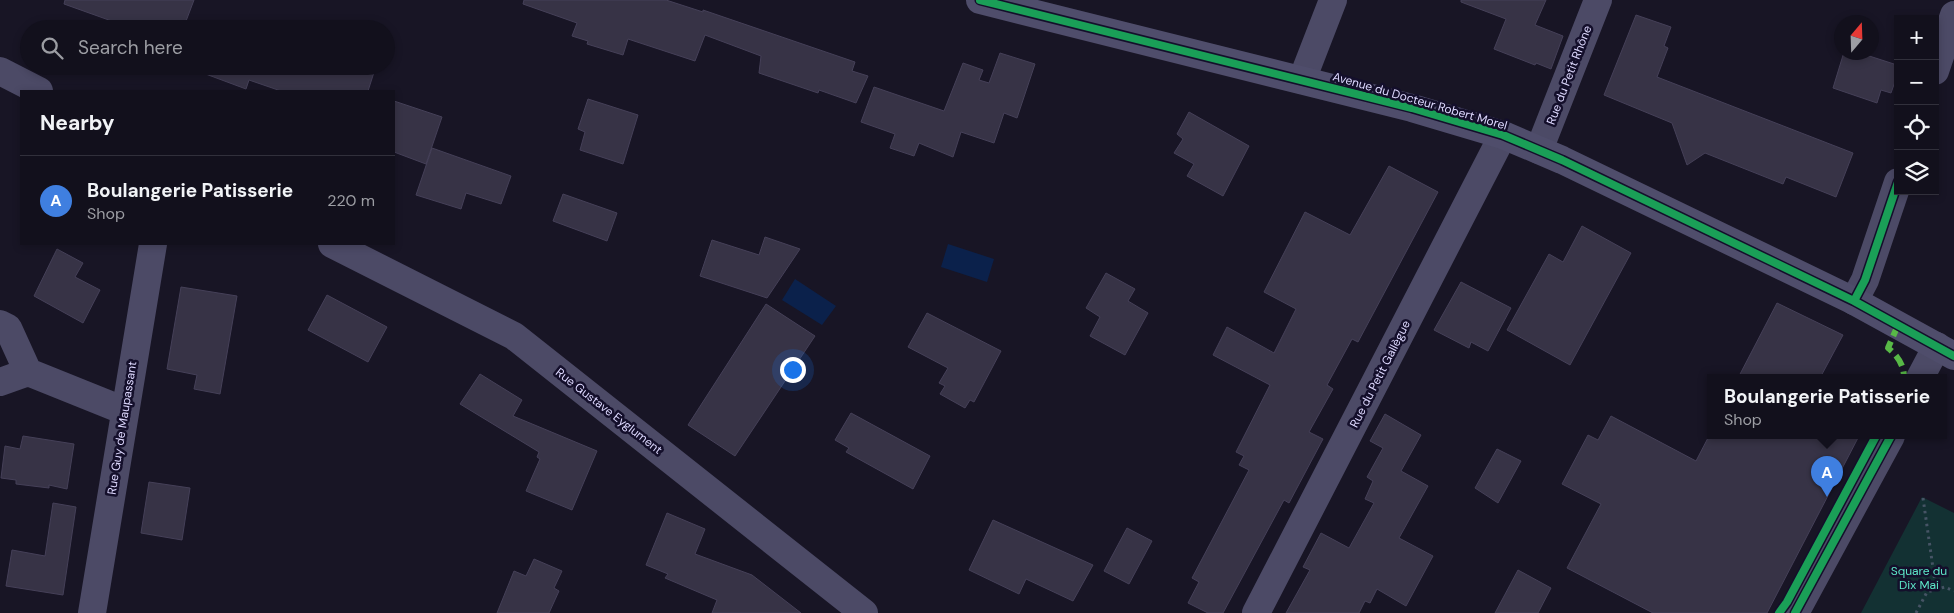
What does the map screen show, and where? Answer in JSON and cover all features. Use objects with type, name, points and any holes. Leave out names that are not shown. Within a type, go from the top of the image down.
[{"type":"street","name":"Avenue du Docteur Robert Morel","points":[[980,0],[1412,108],[1503,135],[1539,150],[1854,301],[1948,352]]},
{"type":"street","points":[[1302,80],[1333,0]]},
{"type":"street","name":"Rue du Petit Rhône","points":[[1539,150],[1598,0]]},
{"type":"street","points":[[1939,60],[1954,15]]},
{"type":"street","points":[[0,71],[37,90]]},
{"type":"street","name":"Rue du Petit Gallègue","points":[[1256,613],[1503,135]]},
{"type":"street","points":[[1854,301],[1865,280],[1894,194]]},
{"type":"street","name":"Rue Guy de Maupassant","points":[[92,613],[153,245]]},
{"type":"street","name":"Rue Gustave Eyglument","points":[[334,245],[514,336],[864,613]]},
{"type":"street","points":[[0,324],[8,328],[28,372]]},
{"type":"street","points":[[1924,374],[1948,352]]},
{"type":"street","points":[[0,382],[28,372],[125,411]]},
{"type":"street","points":[[1795,613],[1889,439]]},
{"type":"path","points":[[1923,498],[1936,589]]},
{"type":"path","points":[[1916,613],[1927,592],[1946,586],[1954,591]]},
{"type":"green space","name":"Square du Dix Mai","points":[[1922,497],[1954,513],[1954,613],[1861,613]]},
{"type":"water","points":[[948,244],[994,259],[987,282],[941,267]]},
{"type":"water","points":[[795,279],[836,306],[822,325],[782,300]]},
{"type":"building","points":[[65,0],[194,0],[186,20],[109,20],[64,4]]},
{"type":"building","points":[[524,0],[666,0],[703,12],[703,10],[855,62],[852,71],[868,76],[856,103],[819,90],[818,93],[759,73],[761,56],[705,35],[695,61],[628,39],[623,55],[587,44],[588,41],[572,36],[577,23],[523,4]]},
{"type":"building","points":[[1461,0],[1546,0],[1535,25],[1563,36],[1551,69],[1536,63],[1535,65],[1494,49],[1506,19],[1461,2]]},
{"type":"building","points":[[1636,15],[1671,27],[1664,46],[1668,48],[1657,77],[1853,153],[1836,197],[1786,177],[1783,184],[1705,153],[1687,165],[1672,123],[1604,95]]},
{"type":"building","points":[[1000,53],[1035,64],[1017,118],[1004,113],[994,143],[961,132],[953,157],[919,143],[914,156],[890,148],[895,134],[861,122],[874,87],[944,111],[963,63],[983,70],[979,80],[989,83]]},
{"type":"building","points":[[1879,59],[1894,64],[1894,84],[1891,93],[1881,90],[1877,103],[1833,88],[1842,60]]},
{"type":"building","points":[[208,75],[373,75],[368,90],[278,90],[249,80],[246,89]]},
{"type":"building","points":[[588,99],[638,115],[623,164],[580,150],[585,132],[578,129]]},
{"type":"building","points":[[395,101],[442,117],[426,164],[395,152]]},
{"type":"building","points":[[1189,112],[1249,146],[1223,196],[1187,176],[1194,164],[1174,153],[1183,139],[1177,134]]},
{"type":"building","points":[[432,148],[511,176],[501,204],[466,193],[461,209],[416,195]]},
{"type":"building","points":[[1389,166],[1438,192],[1358,342],[1352,339],[1327,385],[1333,389],[1309,432],[1323,439],[1289,503],[1284,500],[1223,613],[1208,613],[1188,603],[1199,582],[1192,578],[1249,470],[1239,465],[1244,456],[1236,452],[1270,385],[1213,355],[1227,327],[1274,353],[1296,309],[1264,292],[1305,212],[1350,235]]},
{"type":"building","points":[[563,194],[617,213],[607,241],[553,221]]},
{"type":"building","points":[[1582,226],[1631,253],[1570,365],[1507,330],[1549,254],[1563,262]]},
{"type":"building","points":[[765,237],[800,249],[767,298],[700,276],[712,240],[759,255]]},
{"type":"building","points":[[57,249],[83,263],[75,277],[100,290],[83,323],[34,296]]},
{"type":"building","points":[[1106,273],[1135,289],[1128,301],[1148,313],[1125,355],[1090,336],[1100,317],[1086,308]]},
{"type":"building","points":[[1461,282],[1511,308],[1488,351],[1471,342],[1469,348],[1434,330]]},
{"type":"building","points":[[181,287],[237,296],[220,394],[194,389],[197,375],[167,369]]},
{"type":"building","points":[[327,295],[387,327],[368,362],[308,330]]},
{"type":"building","points":[[1777,303],[1843,335],[1822,374],[1740,374]]},
{"type":"building","points":[[766,304],[815,336],[735,456],[688,425]]},
{"type":"building","points":[[927,313],[1001,351],[974,402],[970,400],[965,408],[940,394],[945,386],[939,383],[948,368],[908,347]]},
{"type":"building","points":[[480,374],[522,400],[513,416],[597,451],[572,510],[526,491],[540,459],[537,457],[539,452],[460,404]]},
{"type":"building","points":[[851,413],[930,456],[913,489],[846,452],[849,448],[835,440]]},
{"type":"building","points":[[1385,414],[1421,435],[1401,471],[1428,486],[1399,538],[1433,556],[1406,606],[1377,589],[1370,603],[1365,601],[1359,613],[1286,613],[1310,570],[1303,567],[1321,533],[1349,548],[1374,503],[1365,499],[1373,481],[1367,477],[1383,448],[1370,441]]},
{"type":"building","points":[[1611,416],[1696,461],[1707,439],[1857,439],[1767,613],[1653,613],[1567,568],[1601,504],[1562,484],[1588,435],[1598,440]]},
{"type":"building","points":[[23,436],[74,444],[67,489],[49,485],[49,488],[16,484],[16,480],[1,478],[5,446],[20,449]]},
{"type":"building","points":[[1497,449],[1521,461],[1498,503],[1475,488]]},
{"type":"building","points":[[149,482],[190,488],[182,540],[141,533]]},
{"type":"building","points":[[53,503],[76,507],[63,595],[6,586],[12,550],[45,556]]},
{"type":"building","points":[[667,513],[705,529],[695,554],[752,575],[801,613],[712,613],[717,600],[665,578],[668,574],[646,565]]},
{"type":"building","points":[[993,520],[1093,565],[1073,601],[1026,579],[1019,594],[969,570]]},
{"type":"building","points":[[1127,528],[1152,541],[1129,584],[1104,571]]},
{"type":"building","points":[[534,559],[562,571],[554,588],[559,591],[549,613],[497,613],[514,571],[526,576]]},
{"type":"building","points":[[1518,570],[1551,588],[1538,613],[1495,613]]},
{"type":"marked path","points":[[1898,325],[1888,348],[1900,361],[1904,374]]},
{"type":"cycle path","points":[[980,0],[1412,108],[1503,135],[1562,160],[1854,301],[1954,356]]},
{"type":"cycle path","points":[[1854,301],[1865,280],[1894,194]]},
{"type":"cycle path","points":[[1779,613],[1787,602],[1874,439]]},
{"type":"cycle path","points":[[1795,613],[1889,439]]},
{"type":"place","name":"Boulangerie Patisserie","points":[[1827,497]]}]
